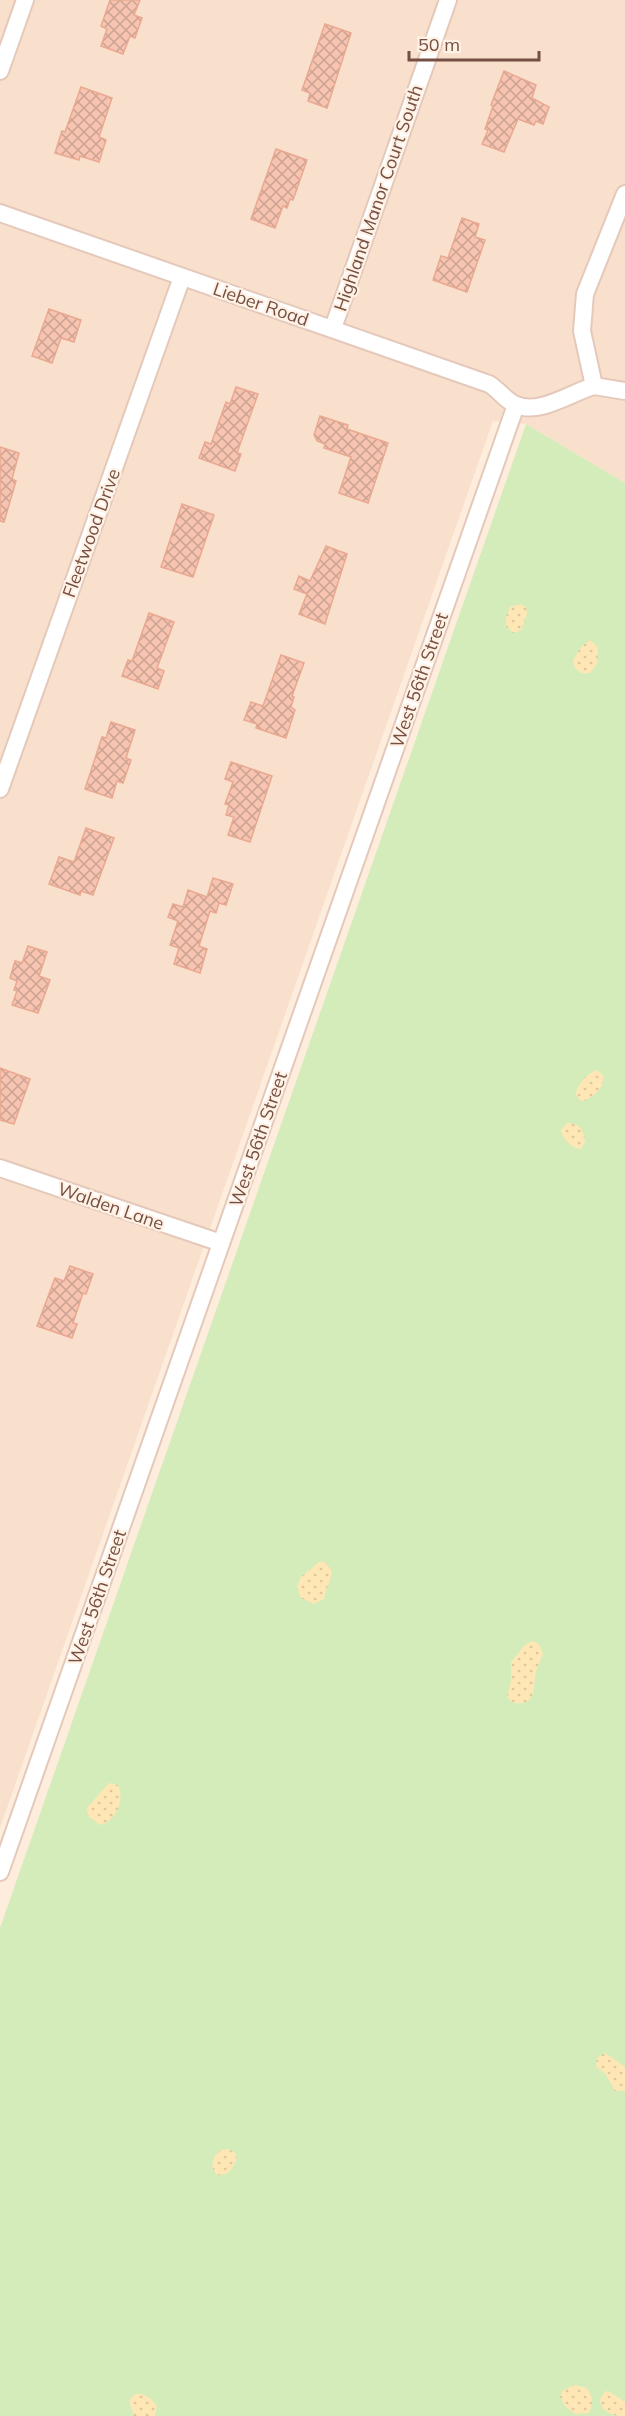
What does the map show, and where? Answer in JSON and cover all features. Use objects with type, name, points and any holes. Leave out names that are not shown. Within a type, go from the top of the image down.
[{"type":"street","points":[[0,71],[25,0]]},
{"type":"street","name":"Highland Manor Court South","points":[[333,328],[448,0]]},
{"type":"street","points":[[594,386],[582,331],[585,294],[625,194]]},
{"type":"street","name":"Lieber Road","points":[[0,213],[489,384],[516,405]]},
{"type":"street","name":"Fleetwood Drive","points":[[0,789],[182,276]]},
{"type":"street","points":[[516,405],[528,407],[545,405],[594,386],[625,391]]},
{"type":"street","name":"West 56th Street","points":[[0,1872],[516,405]]},
{"type":"street","name":"Walden Lane","points":[[0,1168],[221,1243]]},
{"type":"shaded area","points":[[0,0],[625,0],[625,483],[526,424],[493,421],[0,1828]]},
{"type":"green space","points":[[526,424],[625,483],[625,2416],[0,2416],[0,1928]]},
{"type":"sand","points":[[520,604],[526,607],[527,614],[521,630],[513,633],[506,626],[506,617],[510,607]]},
{"type":"sand","points":[[590,640],[598,647],[597,664],[590,673],[584,673],[576,669],[573,661],[580,648]]},
{"type":"sand","points":[[596,1070],[603,1075],[600,1088],[592,1096],[581,1101],[576,1095],[578,1087],[589,1074]]},
{"type":"sand","points":[[567,1123],[575,1124],[582,1131],[585,1142],[581,1149],[571,1145],[563,1136],[561,1130]]},
{"type":"sand","points":[[319,1562],[325,1562],[332,1571],[324,1599],[314,1604],[301,1598],[297,1586],[301,1577]]},
{"type":"sand","points":[[532,1641],[539,1644],[543,1654],[532,1696],[525,1702],[514,1703],[507,1697],[511,1681],[511,1662],[525,1645]]},
{"type":"sand","points":[[109,1783],[118,1785],[120,1803],[115,1815],[100,1825],[88,1816],[87,1808]]},
{"type":"sand","points":[[605,2053],[625,2067],[625,2091],[615,2091],[605,2073],[596,2067],[597,2058]]},
{"type":"sand","points":[[229,2149],[235,2153],[237,2158],[234,2165],[224,2175],[216,2174],[212,2167],[214,2157],[221,2150]]},
{"type":"sand","points":[[575,2385],[587,2388],[590,2394],[592,2403],[588,2413],[575,2414],[566,2407],[560,2397],[563,2390]]},
{"type":"sand","points":[[605,2391],[625,2402],[625,2416],[612,2414],[603,2408],[600,2400]]},
{"type":"sand","points":[[135,2394],[144,2395],[155,2403],[157,2406],[155,2416],[134,2416],[129,2401]]},
{"type":"building","points":[[110,0],[140,0],[134,15],[142,18],[135,38],[130,36],[123,54],[101,46],[107,29],[101,26]]},
{"type":"building","points":[[325,24],[351,33],[327,108],[308,101],[310,93],[302,90]]},
{"type":"building","points":[[504,71],[536,85],[532,98],[549,107],[543,124],[536,121],[534,125],[518,119],[504,152],[482,144],[488,130],[485,129],[493,106],[491,105]]},
{"type":"building","points":[[81,87],[112,98],[99,137],[106,140],[99,162],[80,156],[79,160],[55,153]]},
{"type":"building","points":[[276,149],[307,160],[293,200],[290,199],[287,208],[283,206],[275,228],[251,219]]},
{"type":"building","points":[[462,218],[479,224],[475,237],[485,240],[467,292],[433,280],[441,256],[448,258]]},
{"type":"building","points":[[49,309],[81,320],[74,342],[61,338],[52,363],[32,356]]},
{"type":"building","points":[[236,387],[258,394],[237,453],[241,454],[235,471],[199,458],[205,442],[211,444],[226,402],[230,404]]},
{"type":"building","points":[[320,416],[348,425],[347,429],[388,443],[368,503],[339,493],[351,457],[324,448],[325,444],[317,441],[314,435]]},
{"type":"building","points":[[0,447],[19,453],[12,479],[16,481],[4,522],[0,521]]},
{"type":"building","points":[[182,504],[214,515],[193,577],[161,567]]},
{"type":"building","points":[[326,546],[347,554],[325,624],[299,614],[307,594],[294,589],[299,576],[310,581]]},
{"type":"building","points":[[149,613],[174,622],[157,668],[164,671],[158,689],[122,676],[128,660],[132,661]]},
{"type":"building","points":[[281,655],[304,663],[292,696],[294,697],[291,707],[295,710],[286,738],[256,728],[257,724],[244,720],[251,702],[263,706]]},
{"type":"building","points":[[111,722],[135,730],[126,758],[131,760],[123,783],[117,781],[112,798],[85,789],[102,737],[106,738]]},
{"type":"building","points":[[231,762],[272,776],[250,842],[228,835],[234,817],[226,815],[229,805],[225,804],[233,782],[225,779]]},
{"type":"building","points":[[86,828],[114,838],[93,895],[81,891],[80,895],[49,884],[59,857],[74,862]]},
{"type":"building","points":[[213,878],[233,884],[226,905],[219,903],[216,913],[210,911],[199,946],[207,949],[200,973],[174,964],[179,948],[170,945],[178,921],[168,917],[173,904],[183,907],[188,890],[207,897]]},
{"type":"building","points":[[28,946],[47,952],[39,976],[50,980],[38,1013],[12,1005],[17,991],[14,990],[17,981],[10,978],[15,961],[22,963]]},
{"type":"building","points":[[0,1068],[30,1079],[14,1124],[0,1120]]},
{"type":"building","points":[[70,1266],[93,1274],[86,1294],[83,1293],[73,1323],[77,1324],[72,1338],[37,1326],[55,1278],[64,1281]]}]
